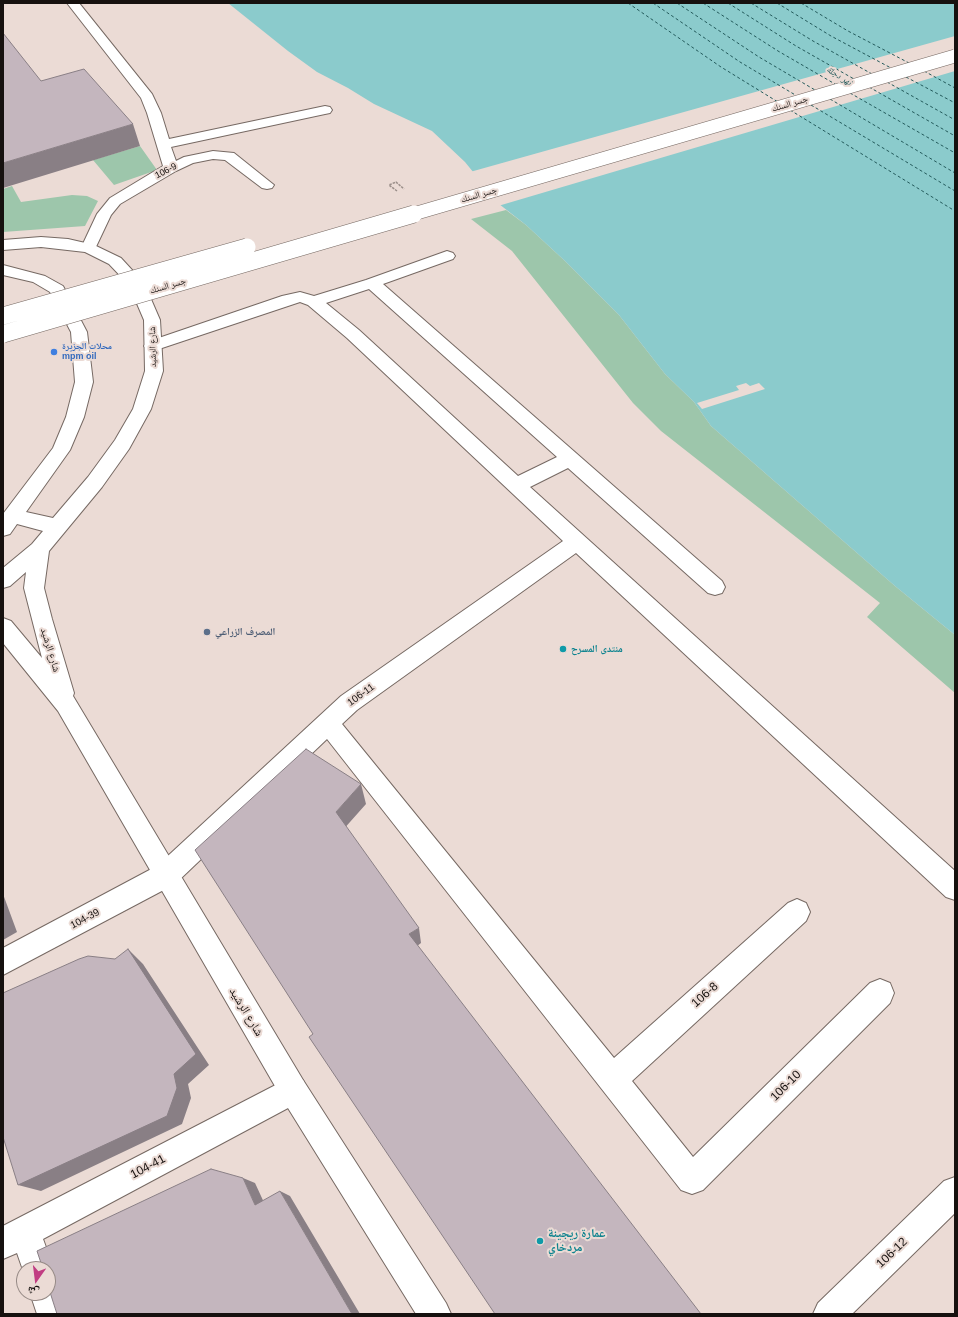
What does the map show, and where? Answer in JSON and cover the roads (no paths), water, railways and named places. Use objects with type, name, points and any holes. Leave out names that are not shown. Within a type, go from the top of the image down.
[{"type":"main road","points":[[73,3],[147,97],[154,113],[171,168]]},
{"type":"main road","name":"جسر السنك","points":[[3,334],[955,56]]},
{"type":"main road","points":[[864,68],[879,64]]},
{"type":"main road","name":"جسر السنك","points":[[352,218],[841,75]]},
{"type":"main road","points":[[164,144],[325,110]]},
{"type":"main road","name":"106-9","points":[[89,248],[104,214],[115,201],[171,168],[189,160],[213,155],[229,156],[267,185]]},
{"type":"main road","name":"شارع الرشيد","points":[[3,245],[41,242],[68,244],[89,248],[115,261],[136,283],[152,320],[154,371],[142,409],[95,482],[39,548],[3,580]]},
{"type":"main road","name":"جسر السنك","points":[[3,316],[261,243]]},
{"type":"main road","points":[[314,301],[372,283],[447,256]]},
{"type":"main road","points":[[3,270],[39,280],[57,289],[79,332],[84,382],[75,417],[61,450],[8,522]]},
{"type":"main road","points":[[372,283],[715,587]]},
{"type":"main road","points":[[153,346],[288,300],[300,297],[314,301],[353,334],[577,542],[955,888]]},
{"type":"main road","points":[[517,485],[571,458]]},
{"type":"main road","points":[[8,522],[58,527]]},
{"type":"main road","name":"106-11","points":[[166,875],[349,703],[577,542]]},
{"type":"main road","name":"شارع الرشيد","points":[[39,548],[34,588],[41,619],[66,704]]},
{"type":"main road","name":"شارع الرشيد","points":[[3,627],[66,704],[293,1090],[435,1314]]},
{"type":"main road","points":[[3,644],[26,655]]},
{"type":"main road","points":[[328,723],[612,1079]]},
{"type":"main road","name":"104-39","points":[[3,962],[166,875]]},
{"type":"main road","name":"106-8","points":[[612,1079],[797,912]]},
{"type":"main road","name":"106-10","points":[[612,1079],[692,1179],[880,993]]},
{"type":"main road","name":"104-41","points":[[14,1237],[293,1090]]},
{"type":"main road","name":"106-12","points":[[829,1314],[955,1192]]},
{"type":"main road","points":[[14,1237],[32,1261]]},
{"type":"main road","points":[[49,1301],[53,1314]]},
{"type":"water","name":"نهر دجلة","points":[[228,3],[955,3],[955,635],[895,586],[711,426],[694,402],[665,374],[619,315],[565,261],[526,225],[499,204],[465,162],[432,131],[374,104],[348,88],[317,72]]},
{"type":"place","name":"محلات الجزيرة mpm oil","points":[[54,352]]},
{"type":"place","name":"المصرف الزراعي","points":[[207,632]]},
{"type":"place","name":"منتدى المسرح","points":[[563,649]]},
{"type":"place","name":"عمارة ريجينة مردخاي","points":[[540,1241]]}]
